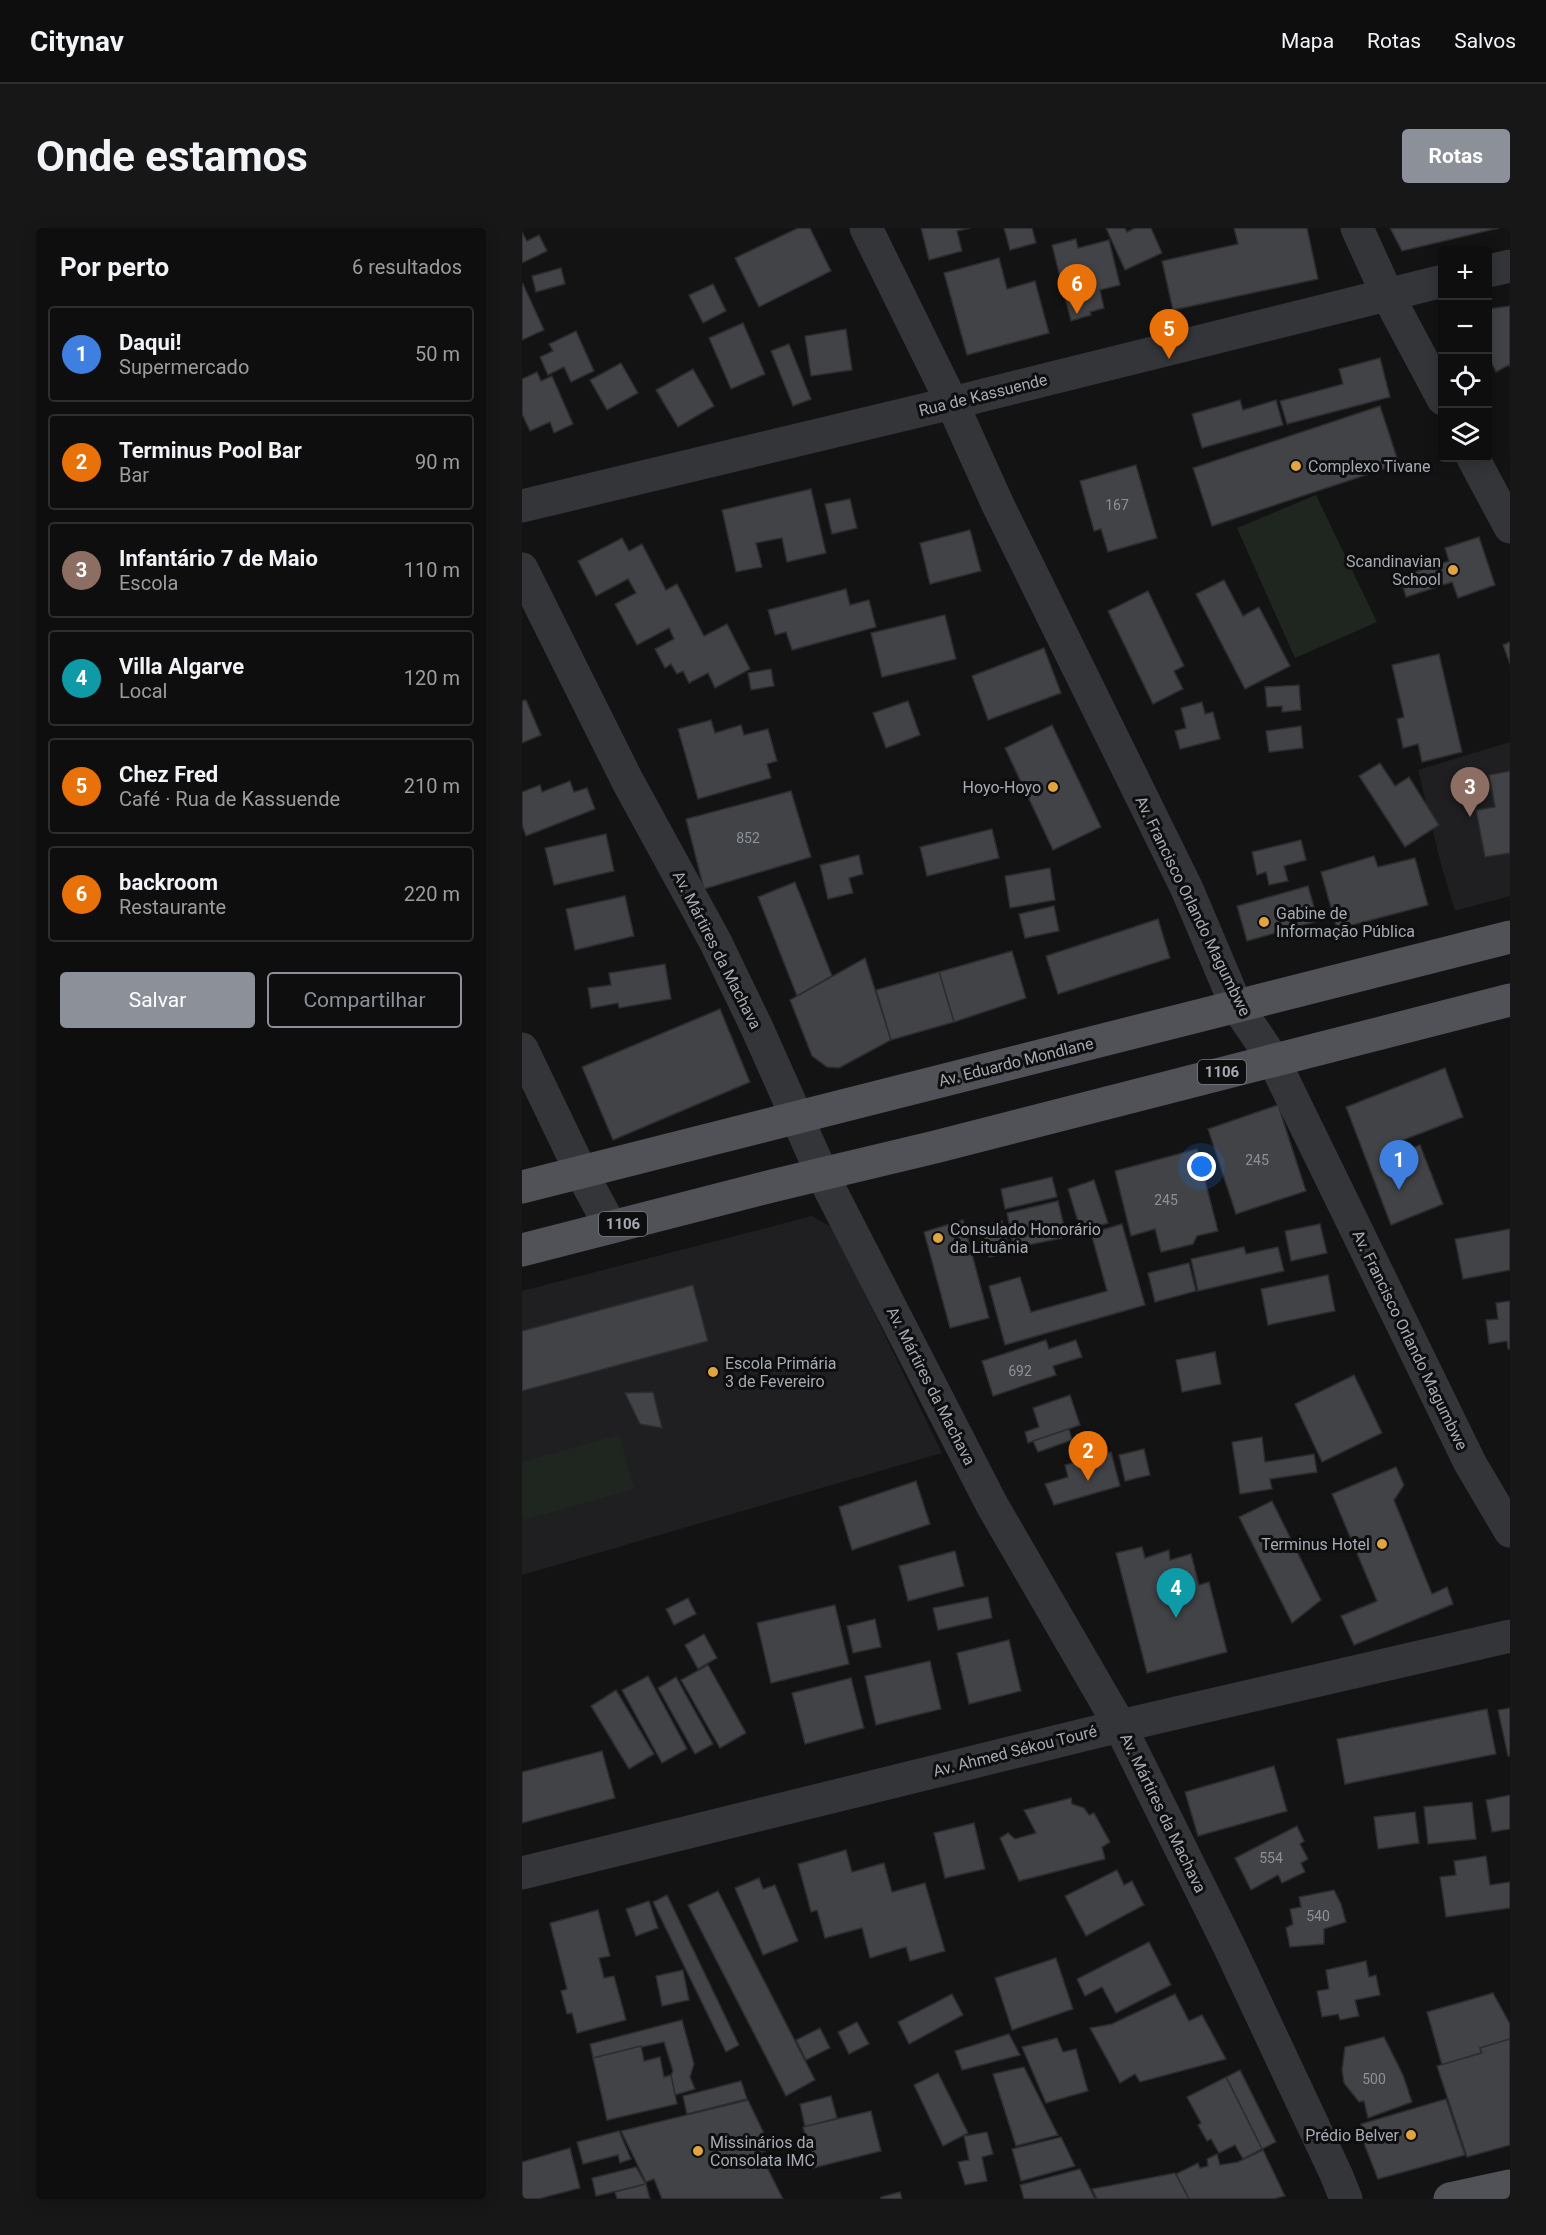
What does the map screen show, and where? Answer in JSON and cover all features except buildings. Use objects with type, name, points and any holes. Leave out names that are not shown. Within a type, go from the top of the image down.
[{"type":"main road","name":"Av. Eduardo Mondlane","points":[[522,1187],[686,1148],[1236,1005],[1510,937]]},
{"type":"main road","name":"1106","points":[[522,1250],[1510,999]]},
{"type":"main road","points":[[1450,2199],[1510,2186]]},
{"type":"street","name":"Av. Francisco Orlando Magumbwe","points":[[866,228],[952,403],[998,505],[1186,889],[1236,1005],[1273,1059],[1470,1463],[1510,1531]]},
{"type":"street","points":[[1357,228],[1388,294],[1438,389]]},
{"type":"street","points":[[1492,270],[1510,266]]},
{"type":"street","name":"Rua de Kassuende","points":[[522,506],[952,403],[1438,282]]},
{"type":"street","points":[[1475,462],[1510,527]]},
{"type":"street","name":"Av. Mártires da Machava","points":[[522,569],[627,780],[715,941],[822,1174],[992,1505],[1120,1726],[1229,1946],[1346,2199]]},
{"type":"street","points":[[522,1049],[580,1172],[612,1227]]},
{"type":"street","name":"Av. Ahmed Sékou Touré","points":[[522,1872],[1120,1726],[1510,1636]]},
{"type":"shaded area","points":[[1316,495],[1377,622],[1295,658],[1237,528]]},
{"type":"shaded area","points":[[1510,742],[1510,896],[1455,911],[1418,770]]},
{"type":"shaded area","name":"Escola Primária 3 de Fevereiro","points":[[812,1216],[833,1228],[942,1453],[522,1575],[522,1291]]},
{"type":"shaded area","points":[[619,1435],[634,1489],[524,1520],[522,1462]]},
{"type":"place","name":"backroom","points":[[1077,314]]},
{"type":"place","name":"Chez Fred","points":[[1169,359]]},
{"type":"place","name":"Complexo Tivane","points":[[1296,466]]},
{"type":"place","name":"Scandinavian School","points":[[1453,570]]},
{"type":"place","name":"Hoyo-Hoyo","points":[[1053,787]]},
{"type":"place","name":"Infantário 7 de Maio","points":[[1470,817]]},
{"type":"place","name":"Gabine de Informação Pública","points":[[1264,922]]},
{"type":"place","name":"Daqui!","points":[[1399,1190]]},
{"type":"place","name":"Consulado Honorário da Lituânia","points":[[938,1238]]},
{"type":"place","name":"Escola Primária 3 de Fevereiro","points":[[713,1372]]},
{"type":"place","name":"Terminus Pool Bar","points":[[1088,1481]]},
{"type":"place","name":"Terminus Hotel","points":[[1382,1544]]},
{"type":"place","name":"Villa Algarve","points":[[1176,1618]]},
{"type":"place","name":"Prédio Belver","points":[[1411,2135]]},
{"type":"place","name":"Missinários da Consolata IMC","points":[[698,2151]]}]
